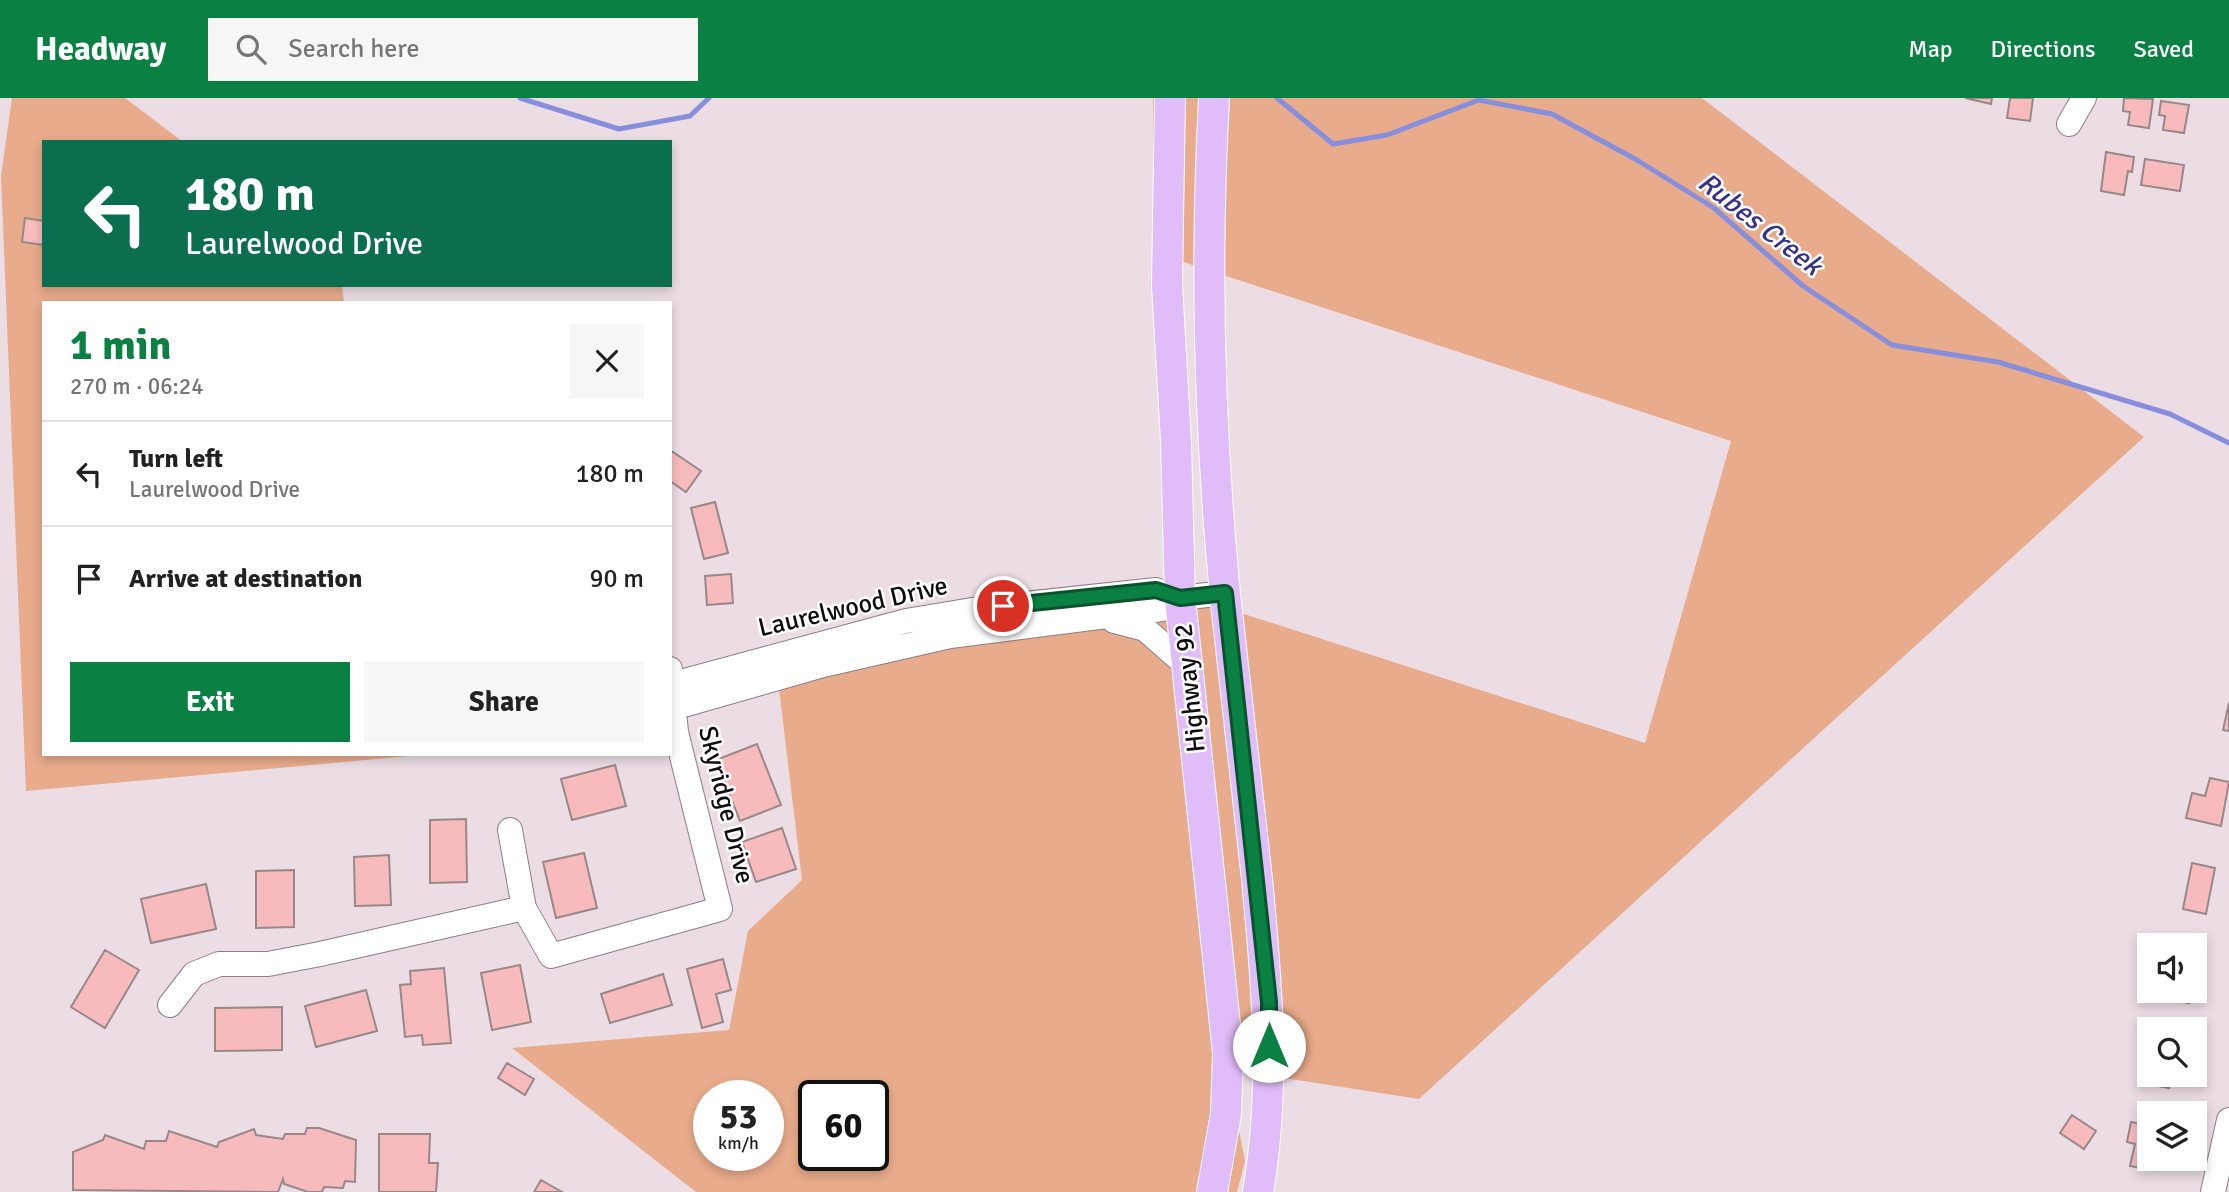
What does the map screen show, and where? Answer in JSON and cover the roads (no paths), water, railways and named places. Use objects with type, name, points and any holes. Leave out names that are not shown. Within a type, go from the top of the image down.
[{"type":"main road","name":"Highway 92","points":[[1170,98],[1167,285],[1176,441],[1180,598],[1228,1053],[1226,1114],[1212,1192]]},
{"type":"main road","name":"Highway 92","points":[[1214,98],[1207,322],[1225,593],[1269,1002],[1269,1091],[1265,1152],[1258,1192]]},
{"type":"street","points":[[2069,124],[2084,98]]},
{"type":"street","name":"Laurelwood Drive","points":[[672,694],[684,681],[906,621],[978,609],[1156,590],[1180,598],[1225,593]]},
{"type":"street","name":"Laurelwood Drive","points":[[672,696],[687,704],[823,665],[950,636],[1103,619],[1162,609],[1180,598]]},
{"type":"street","name":"Laurelwood Drive","points":[[1103,619],[1146,629],[1187,666]]},
{"type":"street","name":"Skyridge Drive","points":[[509,831],[524,908],[551,956],[720,909],[676,732],[672,702]]},
{"type":"street","points":[[170,1005],[194,974],[219,964],[268,964],[524,908]]},
{"type":"street","points":[[2213,1192],[2229,1120]]},
{"type":"waterway","name":"Rubes Creek","points":[[520,98],[619,129],[690,116],[709,98]]},
{"type":"waterway","name":"Rubes Creek","points":[[1277,98],[1333,144],[1387,135],[1479,100],[1552,114],[1637,160],[1714,208],[1803,286],[1892,345],[1998,362],[2170,414],[2229,443]]}]
